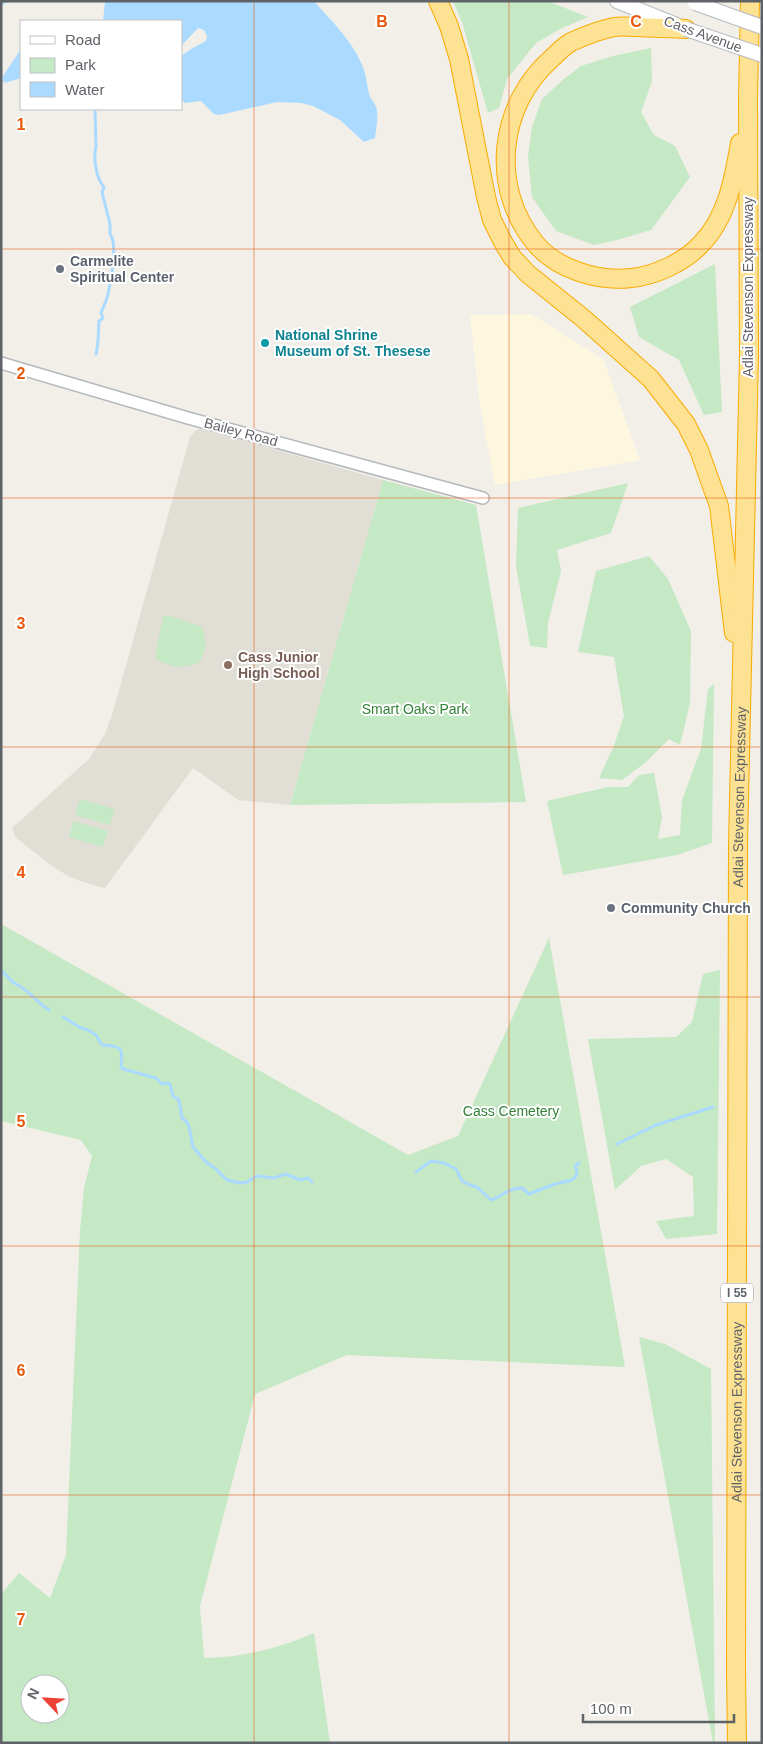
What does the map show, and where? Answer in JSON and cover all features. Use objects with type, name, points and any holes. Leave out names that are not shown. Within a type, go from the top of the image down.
[{"type":"highway","points":[[438,1],[449,26],[459,59],[486,197],[492,220],[503,242],[512,257],[528,274],[584,319],[651,379],[686,424],[699,450],[719,506],[741,690]]},
{"type":"highway","name":"Adlai Stevenson Expressway","points":[[737,1743],[738,864],[749,356],[748,99],[750,1]]},
{"type":"highway","points":[[686,29],[615,27],[570,43],[533,76],[522,94],[510,125],[505,165],[514,207],[527,232],[536,244],[549,257],[562,265],[591,275],[608,278],[630,278],[648,275],[684,258],[701,245],[714,226],[728,198],[748,99]]},
{"type":"main road","name":"Cass Avenue","points":[[617,1],[686,29],[762,55]]},
{"type":"main road","name":"Cass Avenue","points":[[693,2],[762,27]]},
{"type":"street","name":"Bailey Road","points":[[1,363],[188,418],[483,498]]},
{"type":"shaded area","points":[[531,314],[603,359],[640,460],[495,485],[480,406],[470,315]]},
{"type":"shaded area","name":"Cass Junior High School","points":[[198,429],[383,480],[290,805],[238,800],[193,768],[105,888],[68,876],[16,838],[12,828],[89,759],[105,734],[112,715],[190,437]]},
{"type":"green space","points":[[453,1],[547,1],[588,17],[562,28],[536,43],[507,79],[499,108],[488,113],[462,22]]},
{"type":"green space","points":[[651,48],[652,81],[641,112],[654,135],[675,146],[690,177],[651,230],[594,245],[556,231],[532,197],[528,157],[532,127],[542,99],[581,66],[613,56]]},
{"type":"green space","points":[[715,264],[722,412],[704,415],[679,360],[639,337],[630,307]]},
{"type":"green space","name":"Smart Oaks Park","points":[[383,480],[476,505],[526,802],[290,805]]},
{"type":"green space","points":[[628,483],[611,533],[557,550],[561,571],[548,623],[547,648],[530,646],[516,566],[518,508]]},
{"type":"green space","points":[[649,556],[668,579],[691,631],[690,703],[680,745],[669,739],[646,762],[622,780],[599,778],[613,748],[624,716],[614,657],[578,652],[596,571]]},
{"type":"green space","points":[[168,615],[202,627],[205,645],[204,654],[199,663],[176,666],[165,664],[155,657],[163,616]]},
{"type":"green space","points":[[714,684],[712,843],[677,855],[563,875],[547,801],[608,787],[628,787],[639,775],[654,773],[662,817],[658,839],[680,835],[682,800],[701,749],[708,689]]},
{"type":"green space","points":[[80,799],[115,809],[110,825],[75,815]]},
{"type":"green space","points":[[73,821],[108,831],[103,847],[69,837]]},
{"type":"green space","name":"Cass Cemetery","points":[[1,924],[408,1155],[458,1136],[549,938],[625,1367],[347,1355],[255,1394],[200,1606],[204,1658],[218,1658],[260,1651],[314,1633],[330,1743],[1,1743],[1,1594],[19,1573],[50,1598],[66,1555],[80,1231],[84,1188],[92,1156],[81,1140],[1,1121]]},
{"type":"green space","points":[[720,970],[717,1234],[666,1239],[656,1221],[694,1216],[693,1177],[666,1159],[641,1166],[615,1190],[588,1039],[676,1037],[692,1022],[703,974]]},
{"type":"green space","points":[[639,1337],[665,1344],[711,1369],[715,1743],[713,1743]]},
{"type":"water","points":[[105,1],[314,1],[342,33],[360,60],[370,97],[377,111],[375,138],[364,142],[340,120],[313,106],[301,103],[277,102],[219,115],[214,114],[201,101],[185,103],[182,100],[182,55],[206,41],[207,36],[204,30],[198,28],[182,45],[182,20],[103,20]]},
{"type":"water","points":[[20,50],[20,78],[5,83],[3,76]]},
{"type":"waterway","points":[[1,4],[7,1]]},
{"type":"waterway","points":[[95,110],[95,162],[99,179],[104,187],[102,192],[110,224],[114,254],[107,299],[101,313],[103,318],[99,321],[96,354]]},
{"type":"waterway","points":[[1,971],[49,1010]]},
{"type":"waterway","points":[[63,1017],[96,1035],[102,1045],[114,1046],[120,1049],[122,1055],[121,1066],[123,1069],[156,1078],[162,1084],[170,1084],[173,1096],[179,1100],[182,1118],[189,1127],[193,1147],[206,1162],[227,1180],[241,1183],[257,1176],[274,1178],[286,1174],[300,1180],[308,1178],[312,1182]]},
{"type":"waterway","points":[[617,1144],[656,1125],[713,1107]]},
{"type":"waterway","points":[[416,1172],[431,1161],[444,1163],[456,1169],[462,1181],[477,1187],[491,1200],[513,1189],[522,1188],[529,1194],[572,1180],[576,1176],[575,1166],[579,1163]]},
{"type":"place","name":"Carmelite Spiritual Center","points":[[60,269]]},
{"type":"place","name":"National Shrine Museum of St. Thesese","points":[[265,343]]},
{"type":"place","name":"Cass Junior High School","points":[[228,665]]},
{"type":"place","name":"Community Church","points":[[611,908]]}]
